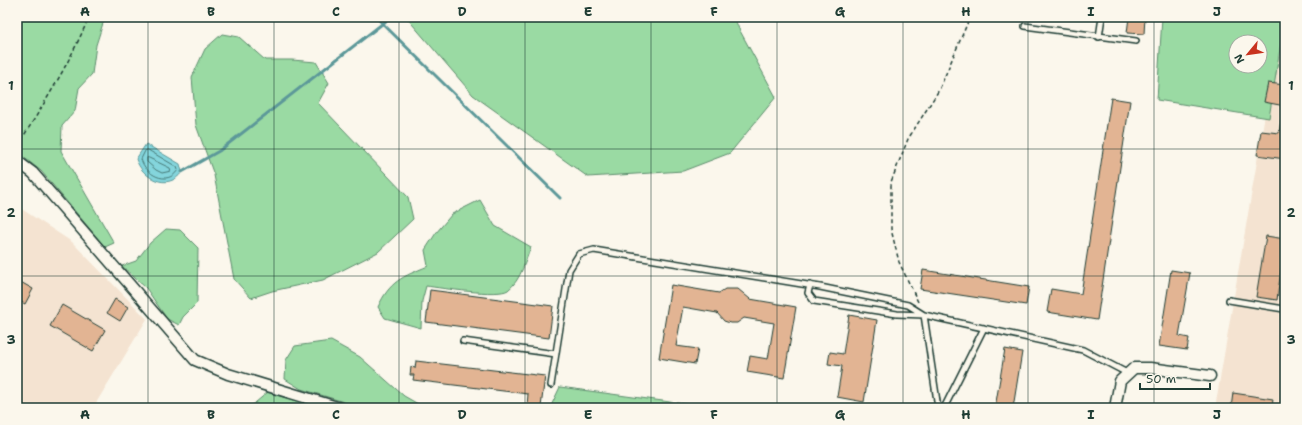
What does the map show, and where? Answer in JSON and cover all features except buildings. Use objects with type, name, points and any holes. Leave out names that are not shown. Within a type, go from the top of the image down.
[{"type":"street","points":[[17,161],[33,173],[195,360],[228,374],[340,408]]},
{"type":"street","points":[[1115,408],[1120,381],[1134,368],[1150,368],[1210,376]]},
{"type":"lane","points":[[1099,36],[1102,17]]},
{"type":"lane","points":[[1025,26],[1136,41]]},
{"type":"lane","points":[[551,385],[569,270],[579,254],[594,250],[810,285],[908,305],[924,315],[938,408]]},
{"type":"lane","points":[[810,285],[808,293],[814,301],[897,314],[924,315],[1083,350],[1127,373]]},
{"type":"lane","points":[[1229,300],[1284,308]]},
{"type":"lane","points":[[944,408],[984,328]]},
{"type":"lane","points":[[463,341],[556,354]]},
{"type":"path","points":[[17,146],[42,107],[82,33],[89,17]]},
{"type":"path","points":[[924,315],[899,262],[891,229],[891,182],[908,139],[938,90],[970,17]]},
{"type":"shaded area","points":[[1285,17],[1285,408],[1215,408],[1271,79]]},
{"type":"shaded area","points":[[17,206],[72,242],[147,319],[93,408],[17,408]]},
{"type":"green space","points":[[17,17],[105,17],[96,45],[92,74],[79,88],[75,111],[62,126],[61,151],[114,243],[105,247],[41,171],[17,152]]},
{"type":"green space","points":[[406,17],[734,17],[776,97],[730,153],[683,171],[588,177],[473,95]]},
{"type":"green space","points":[[1162,17],[1285,17],[1269,118],[1157,100]]},
{"type":"green space","points":[[222,34],[239,37],[265,60],[316,62],[329,83],[318,103],[408,197],[413,219],[378,252],[323,280],[272,291],[251,298],[234,279],[214,175],[196,125],[192,77],[205,49]]},
{"type":"green space","points":[[480,200],[495,226],[531,247],[522,270],[512,286],[508,290],[493,293],[426,286],[422,301],[421,328],[385,318],[378,307],[387,291],[404,277],[428,266],[425,250],[436,233],[452,214]]},
{"type":"green space","points":[[166,229],[180,230],[198,248],[197,303],[183,317],[179,325],[167,319],[146,288],[122,266],[136,261],[150,243]]},
{"type":"green space","points":[[331,341],[360,357],[404,396],[425,408],[364,408],[301,389],[285,379],[286,360],[295,346]]},
{"type":"green space","points":[[560,387],[714,408],[550,408]]},
{"type":"green space","points":[[268,392],[318,408],[249,408]]},
{"type":"water","points":[[146,144],[180,164],[182,172],[170,181],[163,182],[150,177],[139,166],[136,159]]},
{"type":"waterway","points":[[376,17],[560,198]]},
{"type":"waterway","points":[[182,172],[219,151],[391,17]]}]
